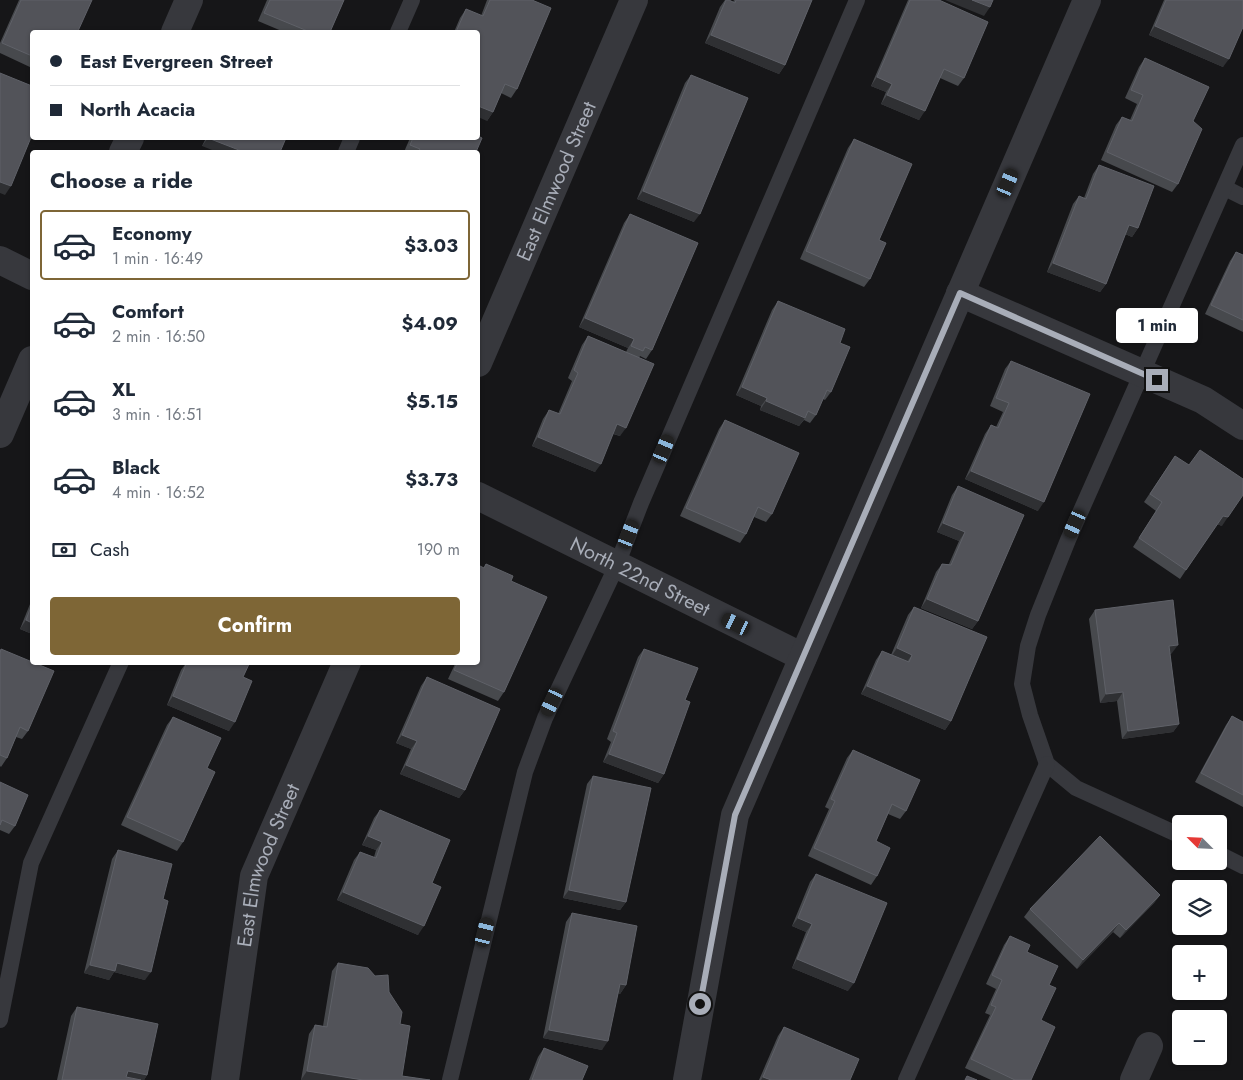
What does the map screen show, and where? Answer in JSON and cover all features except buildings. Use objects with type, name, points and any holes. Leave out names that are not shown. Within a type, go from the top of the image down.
[{"type":"street","points":[[176,30],[189,0]]},
{"type":"street","name":"East Elmwood Street","points":[[480,358],[634,0]]},
{"type":"street","points":[[687,1080],[735,815],[1087,0]]},
{"type":"street","points":[[0,260],[30,275]]},
{"type":"street","points":[[960,293],[1203,400],[1243,426]]},
{"type":"street","points":[[0,434],[30,365]]},
{"type":"street","name":"North 22nd Street","points":[[480,497],[803,657]]},
{"type":"street","name":"East Elmwood Street","points":[[224,1080],[254,876],[346,665]]},
{"type":"street","points":[[1134,1080],[1149,1046]]},
{"type":"lane","points":[[399,30],[412,0]]},
{"type":"lane","points":[[450,1080],[525,772],[544,718],[617,565],[641,503],[857,0]]},
{"type":"lane","points":[[1172,832],[1076,788],[1047,764],[1030,715],[1022,684],[1028,646],[1068,540],[1141,373],[1226,188],[1243,145]]},
{"type":"lane","points":[[1226,188],[1243,198]]},
{"type":"lane","points":[[0,1020],[31,863],[120,665]]},
{"type":"lane","points":[[906,1080],[1047,764]]},
{"type":"lane","points":[[1228,858],[1243,866]]},
{"type":"route","points":[[700,1004],[735,815],[960,293],[1157,380]]}]
